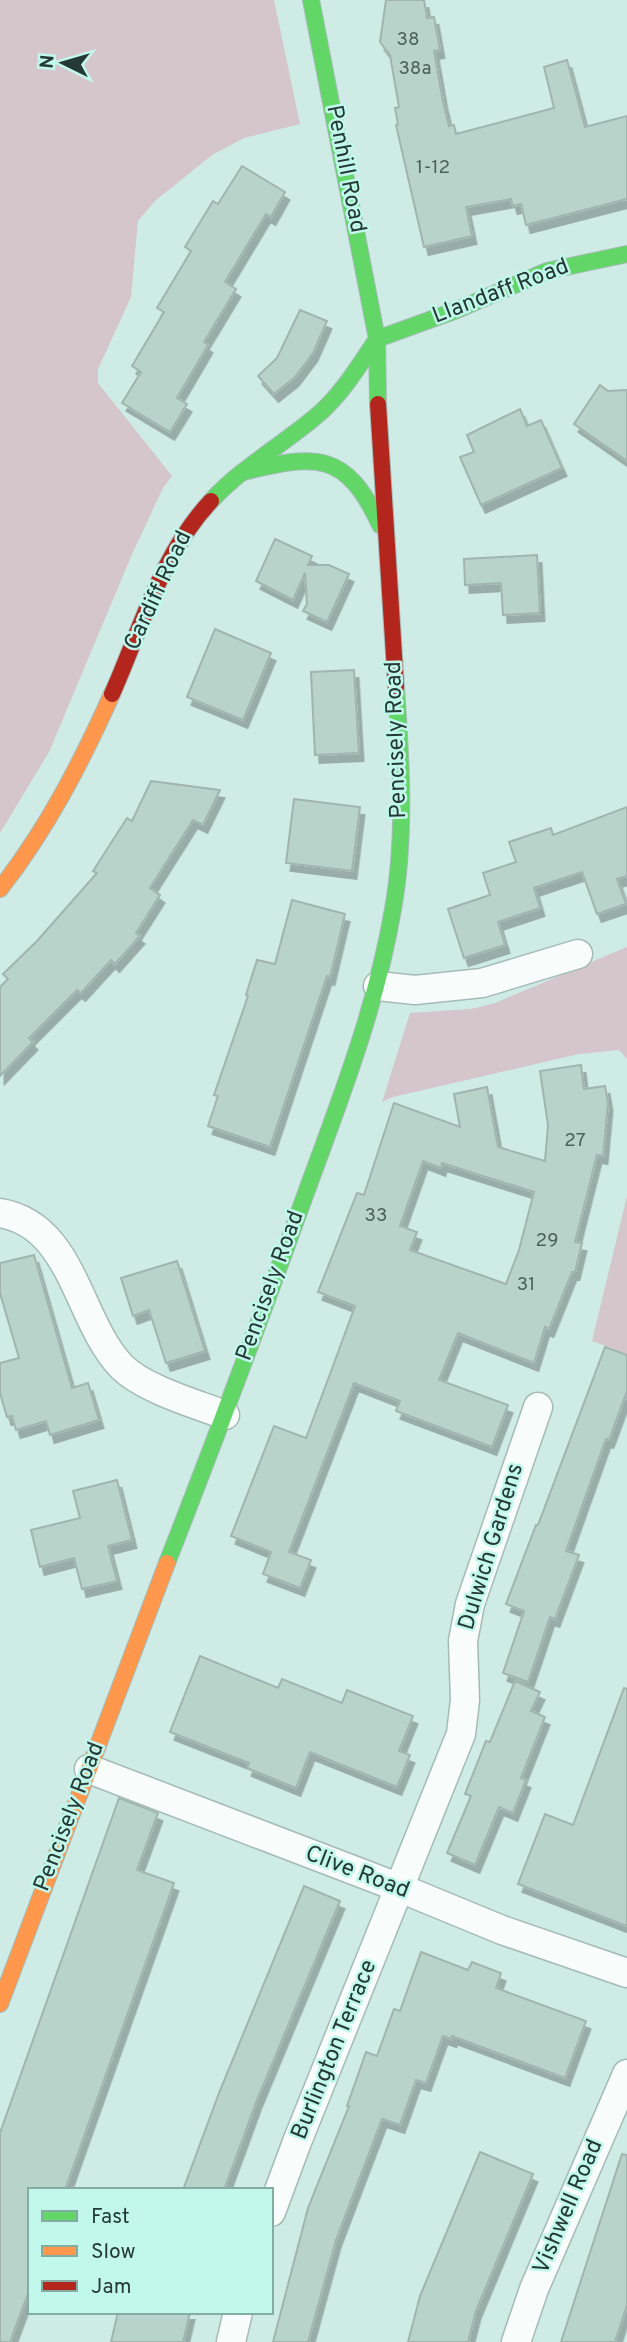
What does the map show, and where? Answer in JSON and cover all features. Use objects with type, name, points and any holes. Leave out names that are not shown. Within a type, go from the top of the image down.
[{"type":"main road","name":"Penhill Road","points":[[311,0],[352,198],[377,339]]},
{"type":"main road","name":"Llandaff Road","points":[[377,339],[457,310],[547,271],[627,254]]},
{"type":"main road","name":"Cardiff Road","points":[[0,889],[69,786],[89,747],[153,598],[187,530],[221,488],[323,410],[352,377],[377,339]]},
{"type":"main road","name":"Pencisely Road","points":[[0,2004],[225,1415],[346,1083],[378,986],[394,906],[401,832],[397,696],[376,380],[377,339]]},
{"type":"main road","name":"Pencisely Road","points":[[243,472],[304,460],[321,461],[335,467],[349,474],[362,487],[386,540]]},
{"type":"street","points":[[378,986],[415,990],[482,983],[578,954]]},
{"type":"street","points":[[0,1213],[12,1214],[37,1229],[57,1249],[103,1345],[124,1370],[159,1390],[225,1415]]},
{"type":"street","name":"Dulwich Gardens","points":[[400,1888],[461,1734],[465,1700],[463,1641],[470,1604],[538,1407]]},
{"type":"street","name":"Clive Road","points":[[89,1769],[502,1930],[627,1973]]},
{"type":"street","name":"Burlington Terrace","points":[[273,2207],[400,1888]]},
{"type":"street","name":"Vishwell Road","points":[[516,2342],[534,2289],[627,2074]]},
{"type":"street","points":[[231,2342],[238,2314]]},
{"type":"shaded area","points":[[0,0],[274,0],[300,124],[244,138],[212,155],[155,201],[138,221],[131,297],[98,369],[98,383],[172,476],[163,488],[133,552],[49,752],[0,833]]},
{"type":"shaded area","points":[[627,947],[627,1059],[619,1050],[579,1054],[393,1097],[382,1102],[410,1013],[471,1009],[495,1003]]},
{"type":"shaded area","points":[[627,1196],[627,1354],[592,1341]]},
{"type":"building","points":[[386,0],[424,0],[427,18],[434,17],[440,50],[434,51],[443,102],[449,126],[454,125],[456,134],[554,108],[544,67],[567,60],[585,127],[627,116],[627,199],[526,225],[521,204],[513,206],[511,199],[466,207],[472,236],[424,247],[396,125],[395,108],[399,107],[390,55],[380,42]]},
{"type":"building","points":[[242,166],[285,192],[271,217],[266,214],[225,282],[236,289],[204,342],[208,345],[177,398],[187,404],[170,432],[122,403],[141,372],[132,366],[164,312],[157,308],[191,251],[185,247],[213,201],[218,204]]},
{"type":"building","points":[[300,310],[327,321],[313,353],[294,378],[274,394],[258,376],[277,358]]},
{"type":"building","points":[[600,385],[608,391],[627,390],[627,461],[574,424]]},
{"type":"building","points":[[520,409],[527,426],[541,420],[562,468],[481,505],[460,457],[474,452],[467,435]]},
{"type":"building","points":[[275,539],[312,556],[308,565],[329,565],[349,574],[327,622],[303,611],[307,604],[305,573],[293,600],[256,581]]},
{"type":"building","points":[[537,555],[540,613],[503,615],[501,583],[465,585],[464,559]]},
{"type":"building","points":[[215,629],[271,653],[243,720],[187,697]]},
{"type":"building","points":[[354,670],[359,753],[315,755],[311,672]]},
{"type":"building","points":[[151,781],[220,790],[203,825],[193,820],[150,888],[160,895],[136,933],[140,936],[115,964],[111,960],[81,993],[77,990],[29,1038],[33,1042],[0,1076],[0,987],[8,979],[3,974],[37,941],[97,873],[93,871],[127,818],[132,821]]},
{"type":"building","points":[[294,799],[360,807],[352,871],[286,863]]},
{"type":"building","points":[[627,807],[627,876],[617,879],[626,904],[597,914],[582,872],[534,888],[540,908],[498,922],[505,945],[464,958],[448,909],[490,895],[483,873],[516,862],[509,842],[551,828],[553,835]]},
{"type":"building","points":[[292,900],[345,914],[330,977],[327,976],[270,1147],[208,1126],[218,1096],[214,1095],[248,996],[246,995],[257,960],[275,964]]},
{"type":"building","points":[[581,1065],[584,1089],[605,1086],[608,1103],[603,1156],[597,1155],[575,1242],[582,1243],[575,1272],[572,1272],[549,1329],[545,1327],[534,1363],[458,1333],[439,1380],[508,1405],[492,1447],[396,1411],[400,1401],[354,1383],[289,1552],[311,1560],[300,1588],[263,1574],[271,1552],[231,1536],[274,1426],[306,1438],[355,1306],[318,1292],[357,1193],[364,1195],[394,1103],[460,1127],[454,1094],[487,1087],[498,1147],[545,1161],[548,1125],[540,1071]],"holes":[[[423,1161],[441,1168],[442,1163],[534,1192],[519,1250],[506,1284],[410,1250],[417,1232],[400,1226]]]},
{"type":"building","points":[[34,1255],[72,1388],[88,1383],[99,1420],[50,1435],[46,1421],[16,1430],[12,1416],[7,1417],[0,1393],[0,1363],[19,1358],[0,1293],[0,1263]]},
{"type":"building","points":[[177,1261],[205,1351],[166,1363],[149,1310],[133,1316],[121,1278]]},
{"type":"building","points":[[605,1347],[627,1355],[627,1391],[609,1440],[606,1439],[566,1551],[579,1555],[555,1619],[550,1617],[528,1682],[503,1673],[524,1611],[506,1604]]},
{"type":"building","points":[[117,1480],[132,1540],[108,1546],[117,1581],[82,1589],[74,1558],[40,1567],[31,1530],[80,1518],[73,1491]]},
{"type":"building","points":[[200,1656],[278,1688],[282,1679],[342,1703],[347,1690],[413,1716],[399,1751],[410,1755],[397,1787],[310,1752],[296,1788],[247,1768],[249,1763],[170,1732]]},
{"type":"building","points":[[515,1681],[540,1692],[531,1711],[545,1717],[521,1778],[526,1780],[513,1813],[499,1807],[475,1865],[447,1853],[471,1796],[465,1794],[486,1741],[490,1742]]},
{"type":"building","points":[[624,1688],[627,1689],[627,1926],[518,1884],[545,1814],[573,1825]]},
{"type":"building","points":[[119,1798],[158,1813],[137,1870],[174,1883],[66,2188],[28,2188],[28,2293],[10,2342],[0,2342],[0,2133]]},
{"type":"building","points":[[304,1886],[340,1901],[257,2100],[225,2188],[184,2188],[219,2093]]},
{"type":"building","points":[[421,1952],[468,1970],[472,1962],[501,1973],[496,1988],[586,2021],[565,2078],[452,2036],[452,2039],[443,2036],[426,2083],[416,2080],[400,2125],[382,2119],[336,2240],[308,2342],[273,2342],[308,2208],[349,2106],[366,2052],[377,2056],[394,2009],[400,2011]]},
{"type":"building","points":[[480,2152],[533,2174],[476,2311],[468,2342],[408,2342],[420,2296]]},
{"type":"building","points":[[622,2154],[627,2155],[627,2305],[615,2342],[561,2342]]},
{"type":"building","points":[[118,2314],[190,2314],[183,2342],[111,2342]]},
{"type":"traffic: fast","points":[[211,501],[223,488],[321,412],[344,386],[377,339],[311,0]]},
{"type":"traffic: fast","points":[[378,404],[377,339],[457,310],[547,271],[627,254]]},
{"type":"traffic: fast","points":[[243,472],[290,462],[326,464],[341,471],[355,483],[380,525]]},
{"type":"traffic: fast","points":[[167,1563],[329,1129],[377,984],[393,909],[400,854],[401,770],[396,687]]},
{"type":"traffic: slow","points":[[0,889],[33,843],[62,795],[112,694]]},
{"type":"traffic: slow","points":[[0,2004],[167,1563]]},
{"type":"traffic: jam","points":[[378,404],[396,687]]},
{"type":"traffic: jam","points":[[112,694],[165,568],[194,522],[211,501]]}]
